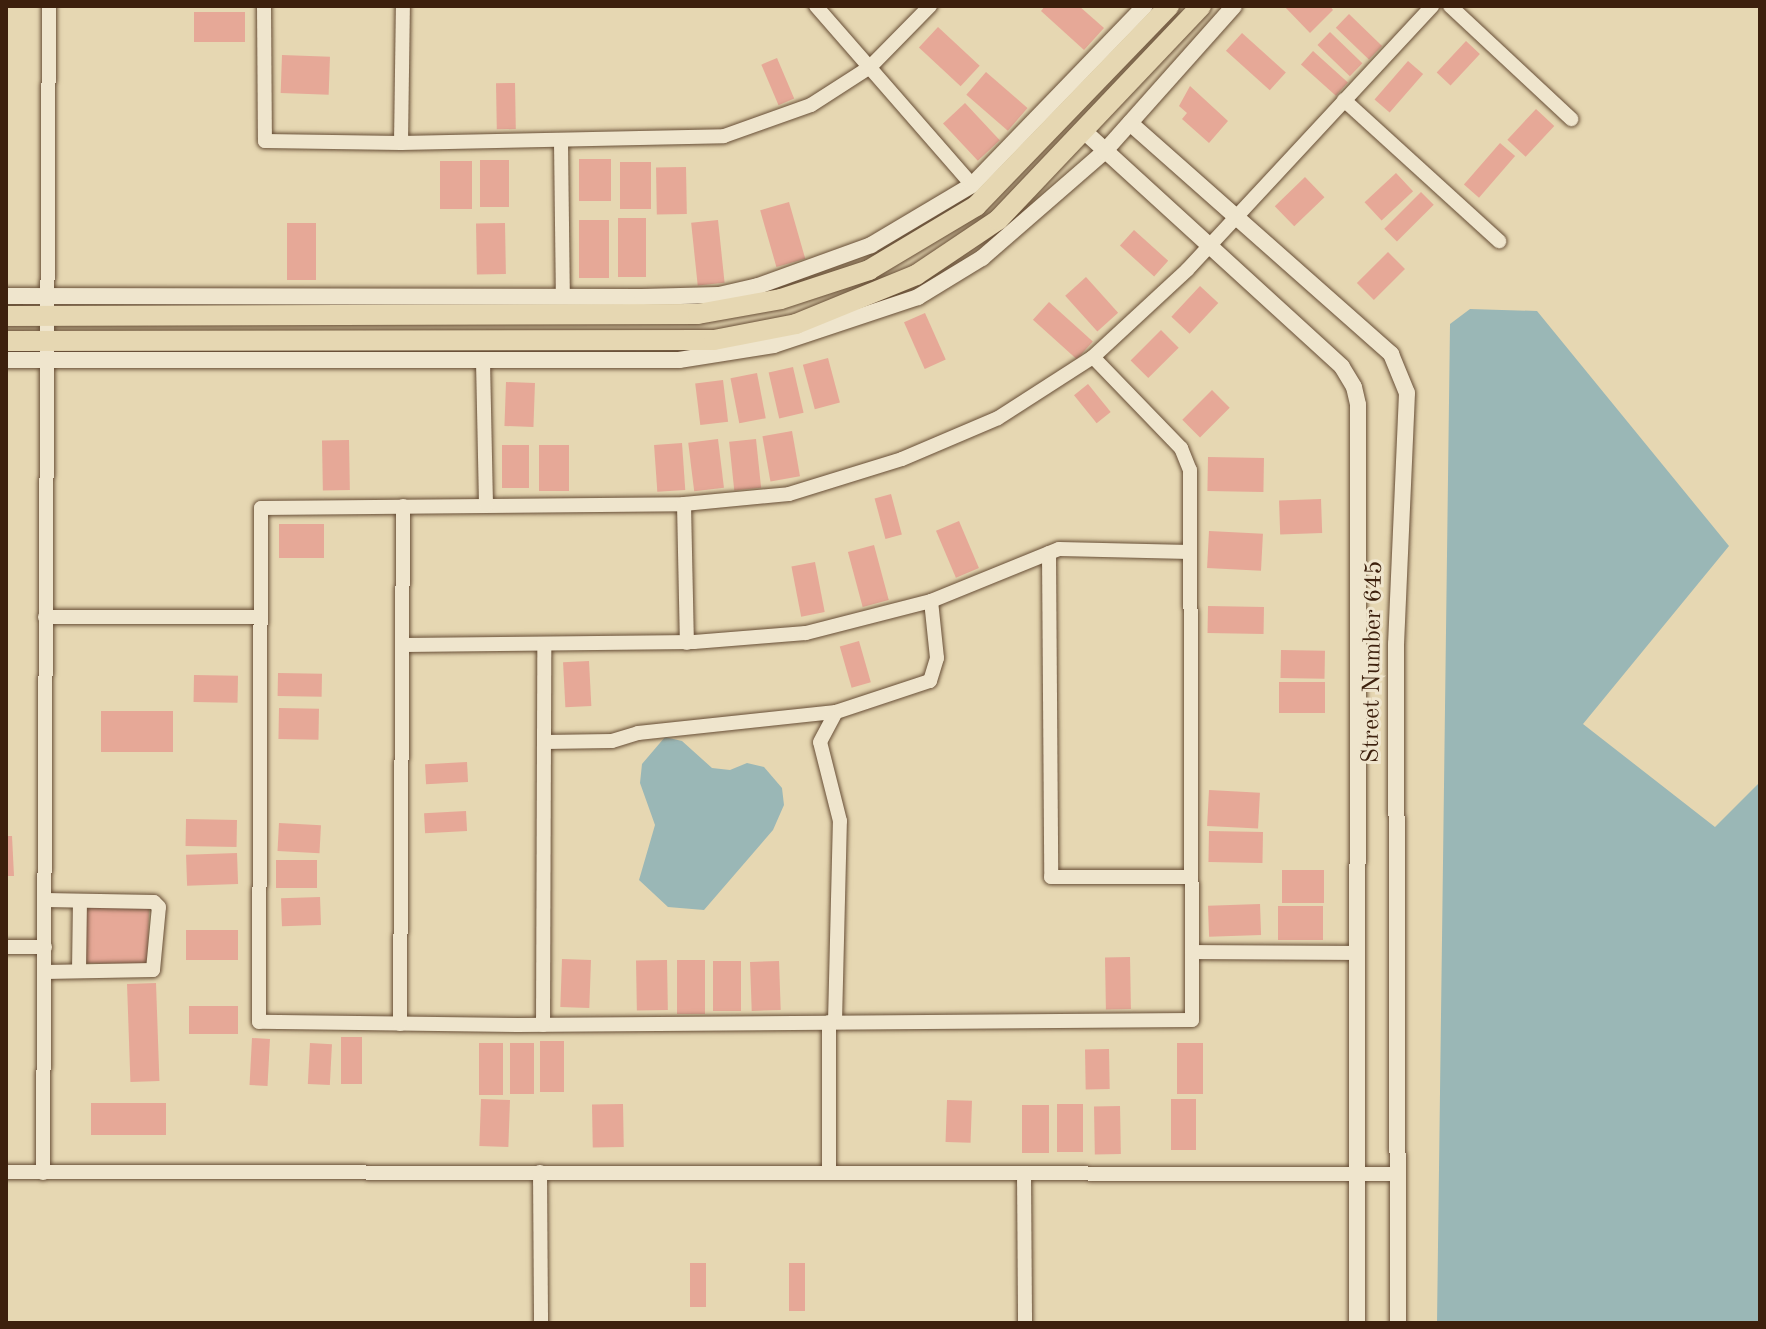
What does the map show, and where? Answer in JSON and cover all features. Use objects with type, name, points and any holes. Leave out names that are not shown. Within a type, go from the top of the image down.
[{"type":"main road","points":[[6,316],[47,306],[698,314],[811,291],[897,256],[976,206],[1169,6]]},
{"type":"main road","points":[[6,341],[47,351],[714,340],[769,332],[877,294],[944,258],[1022,198],[1201,6]]},
{"type":"street","points":[[43,1173],[49,6]]},
{"type":"street","points":[[264,6],[265,141],[401,143],[561,142],[724,136],[811,105],[870,67],[930,6]]},
{"type":"street","points":[[401,143],[403,6]]},
{"type":"street","points":[[816,6],[972,185]]},
{"type":"street","points":[[6,296],[47,306],[719,295],[758,286],[871,245],[972,185],[1145,6]]},
{"type":"street","points":[[6,360],[47,351],[483,361],[679,360],[774,345],[918,297],[982,258],[1104,152],[1234,6]]},
{"type":"street","points":[[1093,357],[1187,459],[1193,1015],[1188,1022],[543,1025],[258,1020],[261,508],[684,504],[789,494],[902,459],[998,418],[1093,357],[1224,229],[1432,6]]},
{"type":"street","points":[[1450,6],[1571,119]]},
{"type":"street","points":[[1344,100],[1499,241]]},
{"type":"street","name":"Street Number 645","points":[[1130,123],[1342,367],[1358,405],[1357,1323]]},
{"type":"street","name":"Street Number 645","points":[[1085,132],[1104,152],[1224,229],[1391,354],[1407,393],[1396,644],[1398,1323]]},
{"type":"street","points":[[561,142],[563,297]]},
{"type":"street","points":[[483,361],[486,505]]},
{"type":"street","points":[[684,504],[687,643]]},
{"type":"street","points":[[400,1024],[403,506]]},
{"type":"street","points":[[404,645],[687,643],[806,633],[931,601],[1049,553],[1190,552]]},
{"type":"street","points":[[1049,553],[1051,877],[1191,877]]},
{"type":"street","points":[[545,742],[612,741],[638,733],[836,712],[930,681],[937,658],[931,601]]},
{"type":"street","points":[[45,617],[260,617]]},
{"type":"street","points":[[543,1025],[544,645]]},
{"type":"street","points":[[829,1172],[840,821],[837,794],[819,750],[836,712]]},
{"type":"street","points":[[45,900],[154,902],[159,907],[156,969],[45,972]]},
{"type":"street","points":[[79,971],[80,901]]},
{"type":"street","points":[[6,947],[45,947]]},
{"type":"street","points":[[1192,952],[1356,953]]},
{"type":"street","points":[[6,1172],[1397,1174]]},
{"type":"street","points":[[540,1172],[541,1323]]},
{"type":"street","points":[[1024,1173],[1025,1323]]},
{"type":"water","points":[[1470,309],[1537,311],[1729,546],[1583,724],[1715,827],[1760,782],[1760,1323],[1437,1323],[1450,324]]},
{"type":"water","points":[[665,737],[682,741],[712,768],[730,770],[747,763],[764,767],[782,788],[784,805],[773,830],[704,910],[668,907],[639,880],[655,825],[640,783],[642,764]]},
{"type":"building","points":[[1045,6],[1079,6],[1104,28],[1084,50],[1041,11]]},
{"type":"building","points":[[1284,6],[1330,6],[1333,10],[1310,33]]},
{"type":"building","points":[[194,12],[245,12],[245,42],[194,42]]},
{"type":"building","points":[[1349,14],[1382,46],[1369,60],[1336,28]]},
{"type":"building","points":[[938,27],[980,66],[961,86],[919,47]]},
{"type":"building","points":[[1330,32],[1362,63],[1350,76],[1317,45]]},
{"type":"building","points":[[1242,33],[1286,72],[1270,90],[1226,51]]},
{"type":"building","points":[[1466,41],[1480,54],[1451,85],[1437,72]]},
{"type":"building","points":[[1313,51],[1348,82],[1336,96],[1301,64]]},
{"type":"building","points":[[282,55],[330,57],[329,95],[281,93]]},
{"type":"building","points":[[777,58],[794,99],[779,105],[761,65]]},
{"type":"building","points":[[1408,61],[1423,74],[1390,113],[1375,99]]},
{"type":"building","points":[[986,72],[1028,108],[1008,131],[966,95]]},
{"type":"building","points":[[496,83],[515,83],[516,129],[497,129]]},
{"type":"building","points":[[1190,86],[1228,121],[1209,143],[1182,119],[1187,113],[1179,106]]},
{"type":"building","points":[[965,103],[1000,140],[978,161],[943,123]]},
{"type":"building","points":[[1536,109],[1554,126],[1526,157],[1507,140]]},
{"type":"building","points":[[1500,143],[1515,156],[1479,198],[1464,185]]},
{"type":"building","points":[[579,159],[611,159],[611,201],[579,201]]},
{"type":"building","points":[[480,160],[509,160],[509,207],[480,207]]},
{"type":"building","points":[[440,161],[472,161],[472,209],[440,209]]},
{"type":"building","points":[[620,162],[651,162],[651,209],[620,209]]},
{"type":"building","points":[[686,167],[687,214],[657,215],[656,168]]},
{"type":"building","points":[[1396,173],[1413,191],[1382,221],[1365,202]]},
{"type":"building","points":[[1305,177],[1324,197],[1294,226],[1275,206]]},
{"type":"building","points":[[1421,192],[1434,205],[1397,241],[1384,229]]},
{"type":"building","points":[[789,202],[805,259],[776,267],[760,210]]},
{"type":"building","points":[[618,218],[646,218],[646,277],[618,277]]},
{"type":"building","points":[[579,220],[609,220],[609,278],[579,278]]},
{"type":"building","points":[[718,220],[725,283],[698,285],[691,223]]},
{"type":"building","points":[[287,223],[316,223],[316,280],[287,280]]},
{"type":"building","points":[[505,223],[506,274],[477,274],[476,224]]},
{"type":"building","points":[[1134,230],[1168,261],[1154,276],[1120,246]]},
{"type":"building","points":[[1388,252],[1405,269],[1374,300],[1357,283]]},
{"type":"building","points":[[1086,277],[1118,313],[1097,331],[1065,296]]},
{"type":"building","points":[[1200,286],[1218,303],[1190,334],[1171,317]]},
{"type":"building","points":[[1049,302],[1093,341],[1077,359],[1033,320]]},
{"type":"building","points":[[925,313],[946,360],[925,369],[904,322]]},
{"type":"building","points":[[1161,330],[1179,348],[1148,378],[1131,360]]},
{"type":"building","points":[[828,358],[840,402],[815,409],[803,365]]},
{"type":"building","points":[[793,367],[804,413],[779,418],[769,373]]},
{"type":"building","points":[[757,373],[766,418],[739,423],[730,378]]},
{"type":"building","points":[[723,380],[728,422],[700,425],[695,383]]},
{"type":"building","points":[[506,382],[535,383],[533,427],[504,426]]},
{"type":"building","points":[[1088,384],[1111,412],[1097,423],[1074,395]]},
{"type":"building","points":[[1212,390],[1230,408],[1200,437],[1182,420]]},
{"type":"building","points":[[792,431],[800,476],[770,482],[762,436]]},
{"type":"building","points":[[718,439],[724,488],[694,491],[688,443]]},
{"type":"building","points":[[756,439],[761,488],[734,491],[729,442]]},
{"type":"building","points":[[322,440],[349,440],[350,490],[323,490]]},
{"type":"building","points":[[682,443],[685,490],[657,492],[654,445]]},
{"type":"building","points":[[502,445],[529,445],[529,488],[502,488]]},
{"type":"building","points":[[539,445],[569,445],[569,491],[539,491]]},
{"type":"building","points":[[1208,457],[1264,458],[1263,492],[1207,491]]},
{"type":"building","points":[[891,494],[902,535],[885,539],[875,498]]},
{"type":"building","points":[[1321,499],[1322,533],[1280,534],[1279,500]]},
{"type":"building","points":[[959,521],[979,568],[956,578],[936,531]]},
{"type":"building","points":[[279,524],[324,524],[324,558],[279,558]]},
{"type":"building","points":[[1209,531],[1263,534],[1261,571],[1207,568]]},
{"type":"building","points":[[874,545],[889,600],[863,607],[848,552]]},
{"type":"building","points":[[815,562],[825,612],[801,617],[791,567]]},
{"type":"building","points":[[1208,606],[1264,607],[1264,634],[1208,633]]},
{"type":"building","points":[[859,641],[871,682],[852,688],[840,647]]},
{"type":"building","points":[[1281,650],[1325,651],[1325,679],[1281,678]]},
{"type":"building","points":[[589,661],[591,706],[565,707],[563,662]]},
{"type":"building","points":[[278,673],[322,674],[322,697],[278,696]]},
{"type":"building","points":[[194,675],[238,676],[238,703],[194,702]]},
{"type":"building","points":[[1279,682],[1325,682],[1325,713],[1279,713]]},
{"type":"building","points":[[279,708],[319,709],[318,740],[278,739]]},
{"type":"building","points":[[101,711],[173,711],[173,752],[101,752]]},
{"type":"building","points":[[467,762],[468,782],[426,784],[425,764]]},
{"type":"building","points":[[1209,790],[1260,793],[1258,829],[1207,826]]},
{"type":"building","points":[[466,811],[467,831],[425,833],[424,813]]},
{"type":"building","points":[[186,819],[237,820],[237,847],[186,846]]},
{"type":"building","points":[[279,823],[321,825],[319,853],[278,851]]},
{"type":"building","points":[[1209,831],[1263,832],[1262,863],[1208,862]]},
{"type":"building","points":[[6,836],[12,836],[14,876],[6,876]]},
{"type":"building","points":[[237,853],[238,884],[187,886],[186,855]]},
{"type":"building","points":[[276,860],[317,860],[317,888],[276,888]]},
{"type":"building","points":[[1282,870],[1324,870],[1324,903],[1282,903]]},
{"type":"building","points":[[320,897],[321,925],[282,926],[281,898]]},
{"type":"building","points":[[1260,904],[1261,935],[1209,937],[1208,906]]},
{"type":"building","points":[[86,905],[149,906],[148,964],[85,963]]},
{"type":"building","points":[[1278,906],[1323,906],[1323,940],[1278,940]]},
{"type":"building","points":[[186,930],[238,930],[238,960],[186,960]]},
{"type":"building","points":[[1105,957],[1130,957],[1131,1009],[1106,1009]]},
{"type":"building","points":[[562,959],[591,960],[589,1008],[560,1007]]},
{"type":"building","points":[[667,960],[668,1010],[637,1011],[636,961]]},
{"type":"building","points":[[677,960],[705,960],[705,1014],[677,1014]]},
{"type":"building","points":[[713,961],[741,961],[741,1011],[713,1011]]},
{"type":"building","points":[[779,961],[781,1010],[752,1011],[750,962]]},
{"type":"building","points":[[156,983],[159,1081],[130,1082],[127,984]]},
{"type":"building","points":[[189,1006],[238,1006],[238,1034],[189,1034]]},
{"type":"building","points":[[341,1037],[362,1037],[362,1084],[341,1084]]},
{"type":"building","points":[[252,1038],[270,1039],[268,1086],[250,1085]]},
{"type":"building","points":[[540,1041],[564,1041],[564,1092],[540,1092]]},
{"type":"building","points":[[310,1043],[332,1044],[330,1085],[308,1084]]},
{"type":"building","points":[[479,1043],[503,1043],[503,1095],[479,1095]]},
{"type":"building","points":[[510,1043],[534,1043],[534,1094],[510,1094]]},
{"type":"building","points":[[1177,1043],[1203,1043],[1203,1094],[1177,1094]]},
{"type":"building","points":[[1085,1049],[1109,1049],[1110,1089],[1086,1089]]},
{"type":"building","points":[[481,1099],[510,1100],[508,1147],[479,1146]]},
{"type":"building","points":[[1171,1099],[1196,1099],[1196,1150],[1171,1150]]},
{"type":"building","points":[[947,1100],[972,1101],[971,1143],[946,1142]]},
{"type":"building","points":[[91,1103],[166,1103],[166,1135],[91,1135]]},
{"type":"building","points":[[623,1104],[624,1147],[593,1148],[592,1105]]},
{"type":"building","points":[[1057,1104],[1083,1104],[1083,1152],[1057,1152]]},
{"type":"building","points":[[1022,1105],[1049,1105],[1049,1153],[1022,1153]]},
{"type":"building","points":[[1094,1106],[1120,1106],[1121,1154],[1095,1154]]},
{"type":"building","points":[[690,1263],[706,1263],[706,1307],[690,1307]]},
{"type":"building","points":[[789,1263],[805,1263],[805,1311],[789,1311]]}]
